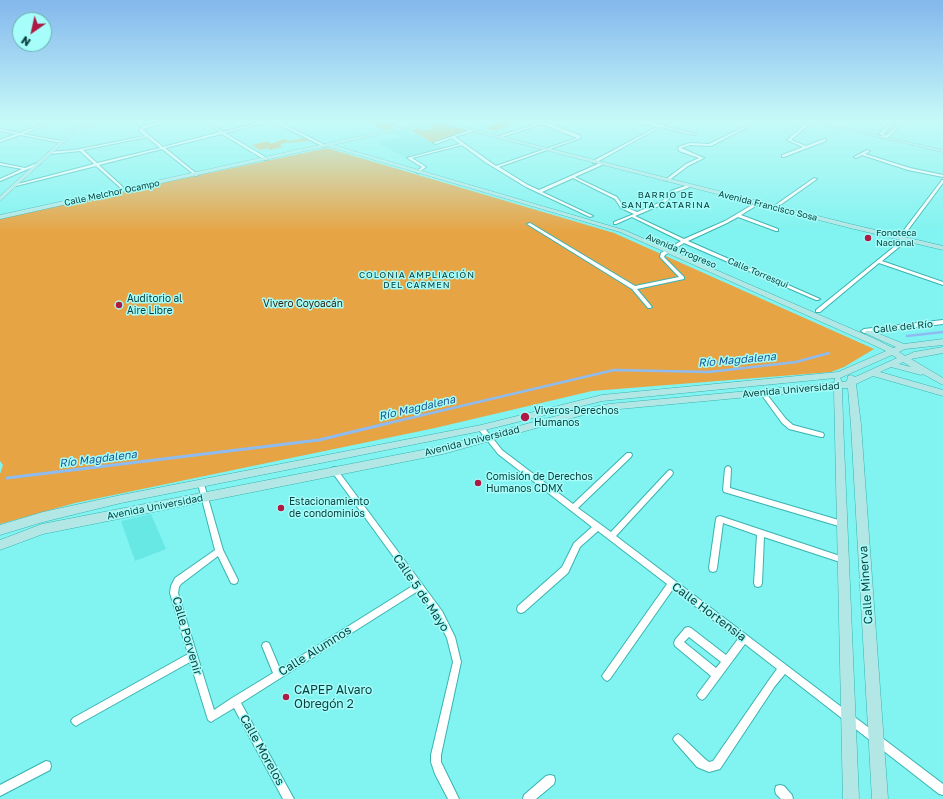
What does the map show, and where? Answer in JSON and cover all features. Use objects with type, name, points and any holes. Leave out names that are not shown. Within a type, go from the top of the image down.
[{"type":"street","points":[[0,180],[28,170],[45,157]]},
{"type":"street","points":[[89,157],[124,190]]},
{"type":"street","points":[[16,184],[124,157]]},
{"type":"street","points":[[175,157],[196,174]]},
{"type":"street","name":"Calle Melchor Ocampo","points":[[0,217],[274,157]]},
{"type":"street","points":[[369,157],[590,218]]},
{"type":"street","points":[[378,157],[420,171]]},
{"type":"street","points":[[412,157],[409,158],[424,167],[420,171]]},
{"type":"street","name":"Avenida Progreso","points":[[482,157],[539,192],[590,218],[670,249]]},
{"type":"street","points":[[496,167],[526,157]]},
{"type":"street","name":"Avenida Francisco Sosa","points":[[576,157],[943,248]]},
{"type":"street","points":[[594,162],[603,157]]},
{"type":"street","points":[[667,180],[687,165],[701,159],[700,157]]},
{"type":"street","points":[[872,157],[910,169],[943,176]]},
{"type":"street","points":[[0,164],[28,170]]},
{"type":"street","points":[[539,192],[601,164]]},
{"type":"street","points":[[0,199],[28,170]]},
{"type":"street","name":"Calle Torresqui","points":[[573,177],[616,198],[622,207],[684,241],[818,299]]},
{"type":"street","points":[[775,207],[815,179]]},
{"type":"street","points":[[818,311],[902,242],[903,234],[943,181]]},
{"type":"street","points":[[615,223],[660,204],[667,200],[672,192],[689,186]]},
{"type":"street","points":[[634,288],[682,278],[662,257],[663,254],[684,241],[726,222],[758,203]]},
{"type":"street","points":[[737,216],[777,230]]},
{"type":"street","name":"Avenida Progreso","points":[[590,218],[615,223],[727,274],[892,351],[943,382]]},
{"type":"street","points":[[529,224],[634,288],[650,307]]},
{"type":"street","points":[[878,261],[943,284]]},
{"type":"street","name":"Avenida Progreso","points":[[727,274],[903,347],[914,355]]},
{"type":"street","name":"Calle del Río","points":[[864,331],[943,322]]},
{"type":"street","name":"Avenida Universidad","points":[[851,377],[892,351],[903,347],[943,342]]},
{"type":"street","name":"Avenida Universidad","points":[[0,545],[42,529],[204,498],[334,470],[443,450],[583,412],[609,407],[763,393],[873,373],[890,364],[914,355],[943,350]]},
{"type":"street","points":[[890,364],[943,377]]},
{"type":"street","points":[[873,373],[943,393]]},
{"type":"street","name":"Calle Minerva","points":[[851,377],[856,425],[880,799]]},
{"type":"street","name":"Avenida Universidad","points":[[0,530],[51,515],[121,499],[481,428],[602,398],[838,380]]},
{"type":"street","name":"Calle Minerva","points":[[838,380],[838,421],[852,799]]},
{"type":"street","points":[[763,393],[784,420],[791,426],[821,435]]},
{"type":"street","points":[[838,421],[847,419],[856,425]]},
{"type":"street","name":"Calle Hortensia","points":[[481,428],[500,452],[943,790]]},
{"type":"street","points":[[574,507],[629,455]]},
{"type":"street","points":[[728,469],[726,490],[842,524]]},
{"type":"street","name":"Calle 5 de Mayo","points":[[334,470],[420,586],[451,638],[457,662],[436,755],[436,762],[454,799]]},
{"type":"street","points":[[612,536],[670,473]]},
{"type":"street","points":[[227,479],[229,492]]},
{"type":"street","points":[[201,484],[219,551],[234,580]]},
{"type":"street","points":[[713,568],[720,520],[843,560]]},
{"type":"street","points":[[521,609],[565,570],[577,545],[598,526]]},
{"type":"street","points":[[758,583],[761,533]]},
{"type":"street","name":"Calle Porvenir","points":[[211,716],[174,593],[175,586],[178,581],[219,551]]},
{"type":"street","points":[[607,676],[672,583]]},
{"type":"street","name":"Calle Alumnos","points":[[211,716],[420,586]]},
{"type":"street","points":[[717,675],[678,643],[688,631],[727,662]]},
{"type":"street","points":[[702,695],[744,638]]},
{"type":"street","points":[[266,646],[278,675]]},
{"type":"street","points":[[76,721],[193,656]]},
{"type":"street","points":[[678,739],[701,763],[709,767],[716,765],[772,682],[784,668]]},
{"type":"street","name":"Calle Morelos","points":[[235,702],[289,799]]},
{"type":"street","points":[[0,791],[46,766]]},
{"type":"street","points":[[528,799],[550,780]]},
{"type":"street","points":[[780,790],[788,799]]},
{"type":"shaded area","points":[[151,514],[166,549],[135,561],[121,521]]},
{"type":"green space","name":"Vivero Coyoacán","points":[[283,157],[358,157],[614,233],[874,349],[844,367],[831,372],[592,391],[435,428],[75,503],[0,524],[0,474],[3,465],[0,461],[0,219]]},
{"type":"waterway","name":"Río Magdalena","points":[[907,336],[943,332]]},
{"type":"waterway","name":"Río Magdalena","points":[[385,424],[614,370],[709,372],[796,362],[829,353]]},
{"type":"waterway","name":"Río Magdalena","points":[[7,478],[319,440],[389,423]]},
{"type":"place","name":"Fonoteca Nacional","points":[[868,238]]},
{"type":"place","name":"Auditorio al Aire Libre","points":[[119,305]]},
{"type":"place","name":"Viveros-Derechos Humanos","points":[[525,417]]},
{"type":"place","name":"Comisión de Derechos Humanos CDMX","points":[[478,483]]},
{"type":"place","name":"Estacionamiento de condominios","points":[[281,508]]},
{"type":"place","name":"CAPEP Alvaro Obregón 2","points":[[286,697]]},
{"type":"district","name":"BARRIO DE SANTA CATARINA","points":[[666,200]]},
{"type":"district","name":"COLONIA AMPLIACIÓN DEL CARMEN","points":[[417,280]]}]
